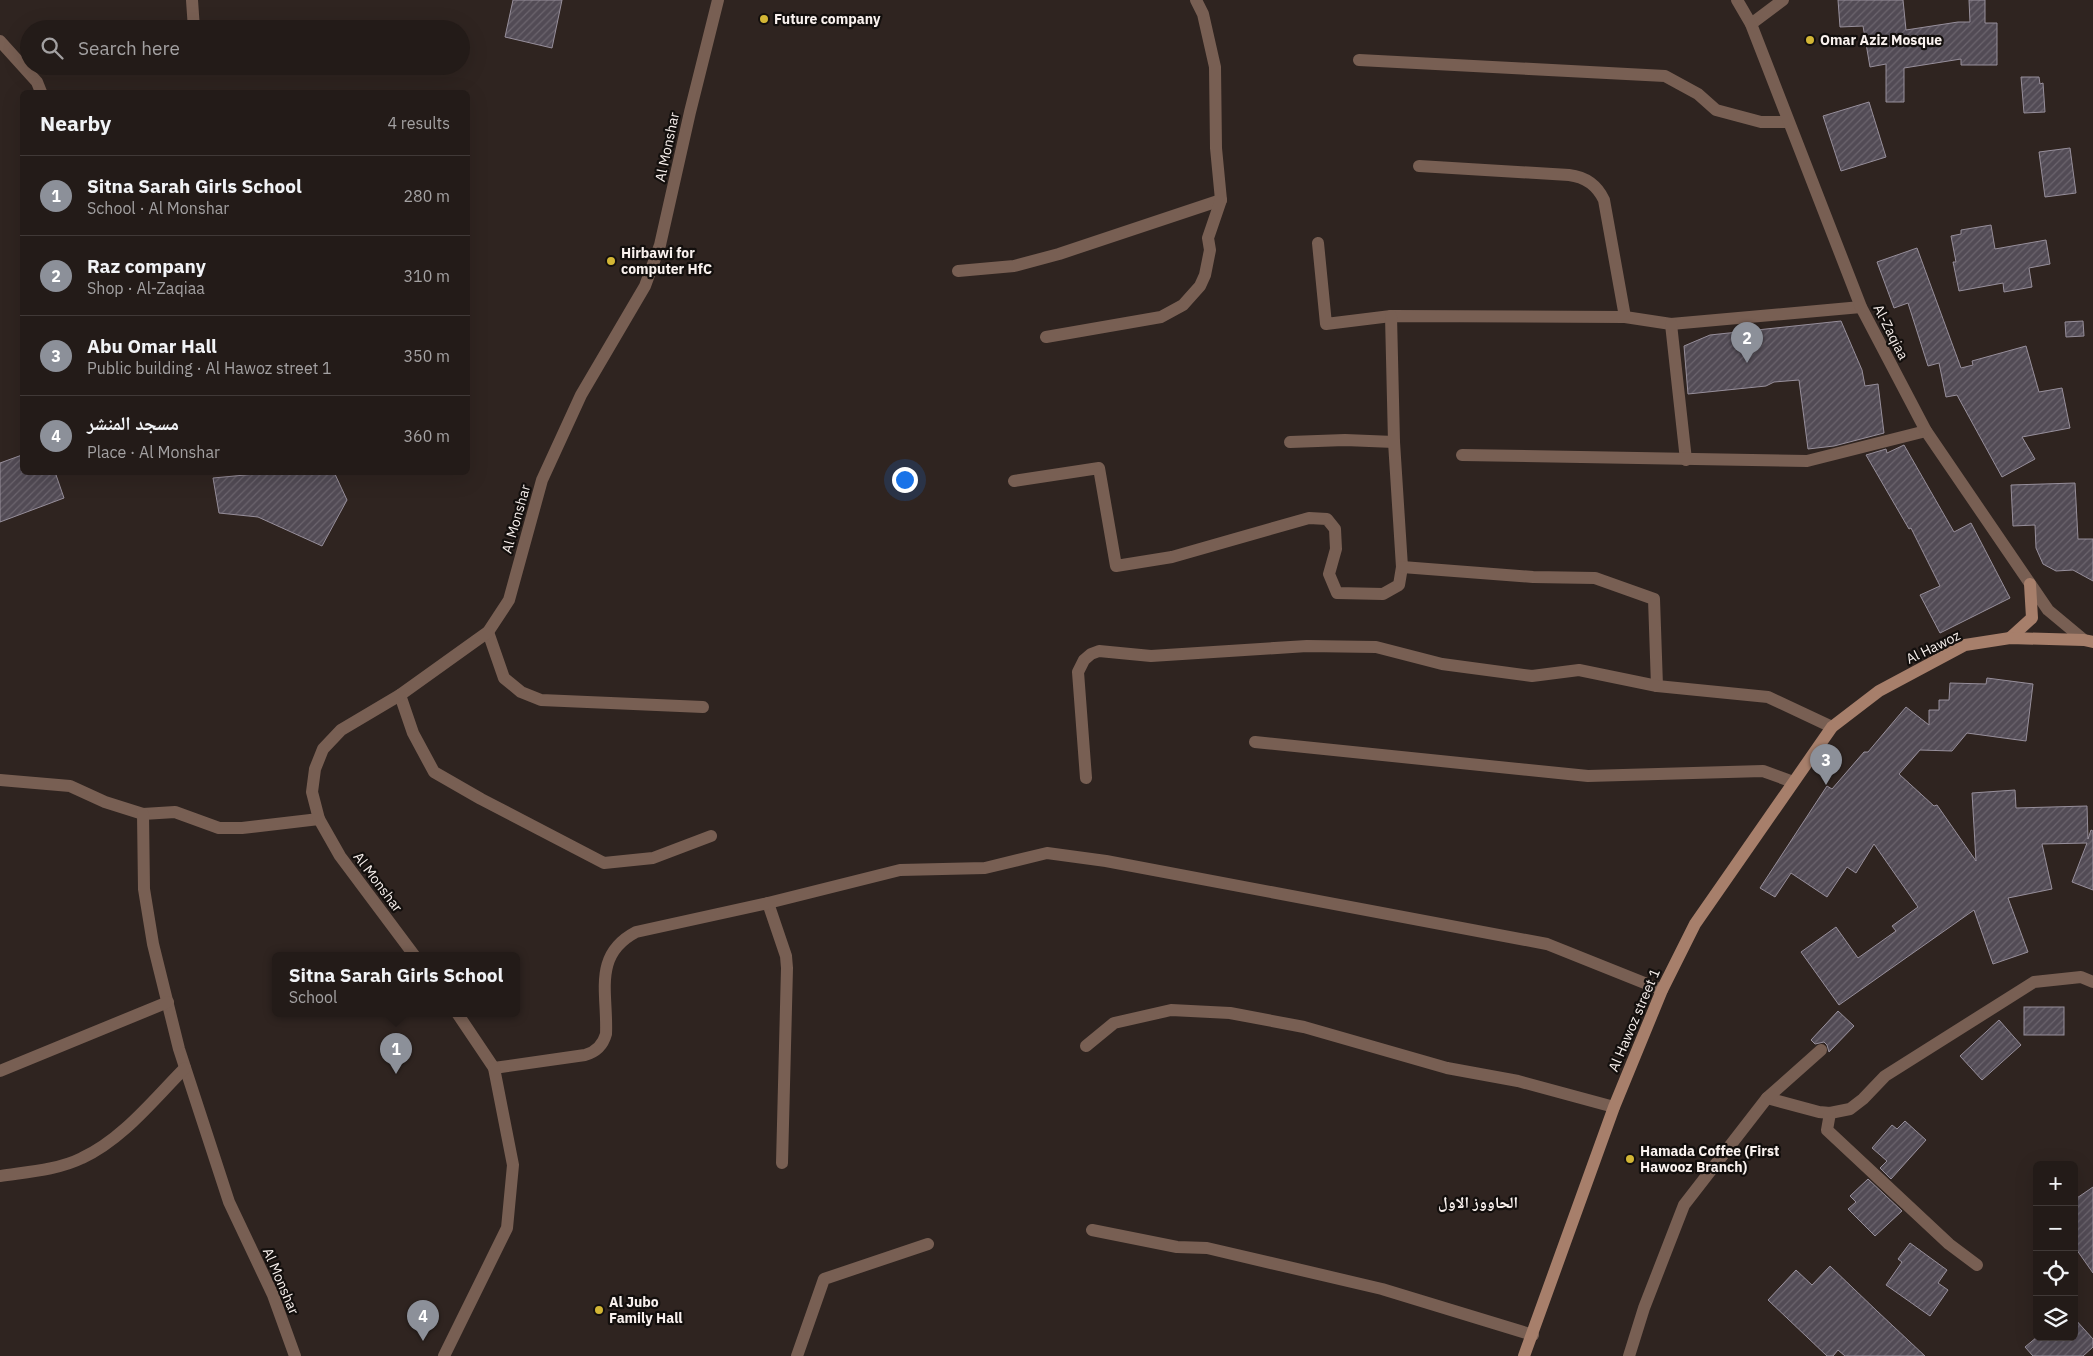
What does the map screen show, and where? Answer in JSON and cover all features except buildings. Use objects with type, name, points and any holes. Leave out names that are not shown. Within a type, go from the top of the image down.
[{"type":"main road","points":[[2010,638],[2032,618],[2030,584]]},
{"type":"main road","name":"Al Hawoz","points":[[1832,727],[1879,691],[1965,645],[2010,638],[2090,640]]},
{"type":"main road","name":"Al Hawoz street 1","points":[[1524,1356],[1614,1107],[1662,990],[1695,924],[1832,727]]},
{"type":"street","points":[[192,0],[193,20]]},
{"type":"street","name":"Al Monshar","points":[[412,952],[340,856],[319,819],[312,792],[315,769],[323,749],[341,730],[400,695],[488,632],[509,600],[542,480],[581,395],[645,286],[660,245],[718,0]]},
{"type":"street","points":[[1046,336],[1158,318],[1184,306],[1196,292],[1205,275],[1210,250],[1208,238],[1221,200],[1216,148],[1214,67],[1203,14],[1196,0]]},
{"type":"street","name":"Al-Zaqiaa","points":[[1737,0],[1750,24],[1861,307],[1926,431],[2048,610],[2090,640]]},
{"type":"street","points":[[1750,24],[1783,0]]},
{"type":"street","points":[[0,41],[20,63]]},
{"type":"street","points":[[1358,60],[1665,76],[1698,94],[1716,110],[1761,122],[1788,122]]},
{"type":"street","points":[[31,75],[37,82],[40,90]]},
{"type":"street","points":[[1419,166],[1569,175],[1588,180],[1598,188],[1604,200],[1625,317]]},
{"type":"street","points":[[958,271],[1014,266],[1060,254],[1221,200]]},
{"type":"street","points":[[1318,243],[1326,324],[1391,316],[1625,317],[1671,324],[1861,307]]},
{"type":"street","points":[[1014,481],[1099,468],[1116,566],[1172,557],[1309,518],[1327,519],[1335,529],[1336,549],[1329,574],[1337,593],[1383,594],[1399,584],[1402,567],[1394,442],[1391,316]]},
{"type":"street","points":[[1671,324],[1686,460]]},
{"type":"street","points":[[1462,455],[1807,461],[1926,431]]},
{"type":"street","points":[[1290,442],[1345,440],[1394,442]]},
{"type":"street","points":[[1402,567],[1532,577],[1595,578],[1654,599],[1657,686]]},
{"type":"street","points":[[488,632],[504,678],[521,692],[541,700],[703,707]]},
{"type":"street","points":[[1086,778],[1078,676],[1084,660],[1091,654],[1099,651],[1151,656],[1308,646],[1376,647],[1442,664],[1532,676],[1579,670],[1657,686],[1768,697],[1832,727]]},
{"type":"street","points":[[400,695],[413,733],[434,772],[498,808],[604,863],[653,858],[711,836]]},
{"type":"street","points":[[1255,742],[1588,776],[1764,770],[1794,782]]},
{"type":"street","points":[[0,780],[70,786],[105,802],[142,814],[175,812],[219,828],[242,828],[319,819]]},
{"type":"street","name":"Al Monshar","points":[[142,814],[144,889],[153,944],[185,1068],[229,1202],[273,1296],[295,1356]]},
{"type":"street","points":[[494,1068],[585,1055],[593,1052],[600,1046],[606,1034],[605,979],[607,962],[612,952],[626,937],[640,931],[768,903],[900,870],[985,868],[1034,855],[1062,854],[1547,944],[1662,990]]},
{"type":"street","points":[[768,903],[786,956],[787,968],[782,1163]]},
{"type":"street","points":[[1767,1098],[1830,1113],[1840,1112],[1854,1106],[1885,1076],[2034,982],[2081,977],[2093,982]]},
{"type":"street","points":[[0,1071],[168,1002]]},
{"type":"street","points":[[1086,1046],[1114,1023],[1171,1010],[1230,1013],[1304,1028],[1447,1068],[1518,1081],[1614,1107]]},
{"type":"street","points":[[444,1356],[507,1228],[514,1165],[494,1068],[460,1017]]},
{"type":"street","points":[[1629,1356],[1644,1308],[1684,1205],[1767,1098],[1821,1050]]},
{"type":"street","points":[[0,1176],[38,1171],[82,1159],[115,1138],[185,1068]]},
{"type":"street","points":[[1830,1113],[1827,1130],[1948,1244],[1977,1265]]},
{"type":"street","points":[[1092,1230],[1177,1247],[1207,1248],[1382,1289],[1532,1335]]},
{"type":"street","points":[[797,1356],[824,1279],[928,1244]]},
{"type":"place","name":"Future company","points":[[764,19]]},
{"type":"place","name":"Omar Aziz Mosque","points":[[1810,40]]},
{"type":"place","name":"Hirbawi for computer HfC","points":[[611,261]]},
{"type":"place","name":"Raz company","points":[[1747,363]]},
{"type":"place","name":"Abu Omar Hall","points":[[1826,785]]},
{"type":"place","name":"Sitna Sarah Girls School","points":[[396,1074]]},
{"type":"place","name":"Hamada Coffee (First Hawooz Branch)","points":[[1630,1159]]},
{"type":"place","name":"Al Jubo Family Hall","points":[[599,1310]]},
{"type":"place","name":"مسجد المنشر","points":[[423,1341]]},
{"type":"district","name":"الحاووز الاول","points":[[1478,1202]]}]
